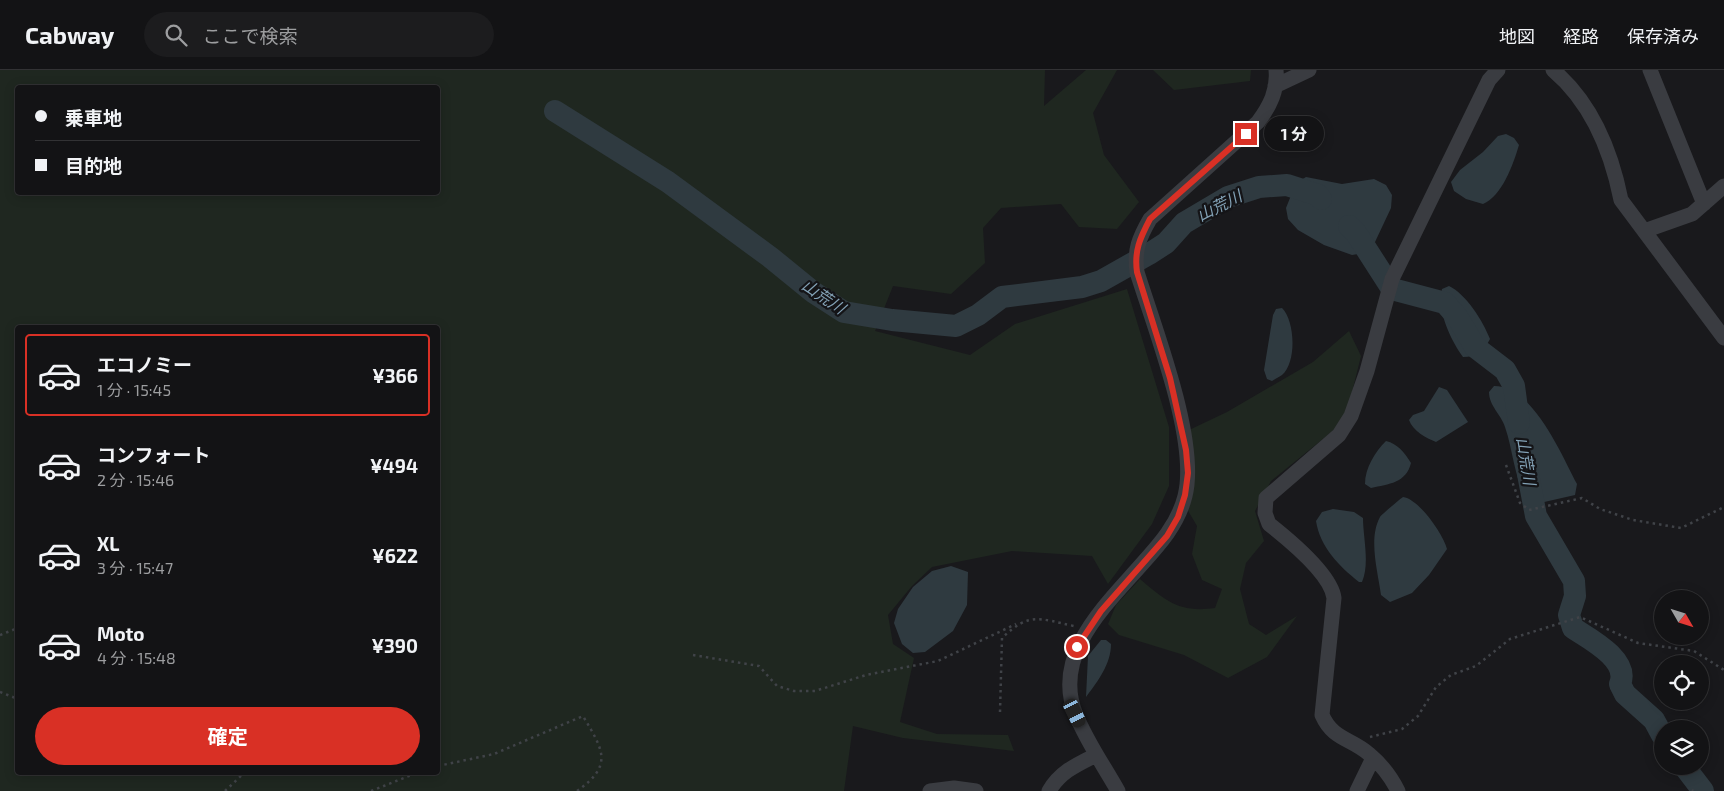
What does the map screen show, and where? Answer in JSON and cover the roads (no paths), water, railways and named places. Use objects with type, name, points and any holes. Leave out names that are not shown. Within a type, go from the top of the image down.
[{"type":"street","points":[[1118,791],[1096,755],[1075,713],[1071,696],[1073,663],[1077,647],[1087,628],[1167,536],[1178,517],[1185,495],[1188,473],[1186,450],[1170,378],[1137,272],[1134,256],[1150,219],[1258,122],[1268,108],[1275,86],[1276,70]]},
{"type":"street","points":[[1275,86],[1309,70]]},
{"type":"street","points":[[1398,791],[1384,769],[1373,758],[1328,727],[1322,715],[1334,598],[1333,588],[1269,524],[1265,513],[1266,498],[1339,435],[1352,416],[1367,371],[1392,279],[1489,80],[1498,70]]},
{"type":"street","points":[[1553,70],[1588,109],[1603,138],[1615,173],[1621,200],[1724,338]]},
{"type":"street","points":[[1650,70],[1704,204]]},
{"type":"street","points":[[1644,231],[1692,214],[1724,186]]},
{"type":"street","points":[[1049,791],[1054,781],[1068,769],[1096,755]]},
{"type":"street","points":[[1357,791],[1373,758]]},
{"type":"street","points":[[930,791],[954,788],[976,791]]},
{"type":"water","points":[[1506,134],[1514,138],[1519,145],[1506,179],[1496,194],[1483,204],[1466,199],[1454,191],[1451,182],[1460,170],[1483,152],[1498,136]]},
{"type":"water","points":[[1306,177],[1342,184],[1374,179],[1386,185],[1392,195],[1391,208],[1375,242],[1364,253],[1352,255],[1324,245],[1298,230],[1288,219],[1286,208],[1296,183]]},
{"type":"water","points":[[1449,286],[1468,302],[1483,324],[1490,339],[1482,350],[1472,356],[1463,357],[1454,342],[1443,315],[1441,306],[1442,289]]},
{"type":"water","points":[[1282,308],[1290,322],[1292,352],[1287,369],[1282,375],[1272,381],[1267,379],[1264,370],[1273,315],[1276,309]]},
{"type":"water","points":[[1494,386],[1508,389],[1521,397],[1533,409],[1554,440],[1577,484],[1575,495],[1531,505],[1525,496],[1518,478],[1505,427],[1491,402],[1489,392]]},
{"type":"water","points":[[1439,387],[1447,390],[1468,422],[1436,442],[1417,431],[1409,420],[1413,415],[1424,411]]},
{"type":"water","points":[[1386,441],[1394,444],[1406,455],[1411,463],[1409,470],[1396,482],[1371,488],[1365,484],[1365,478],[1375,455]]},
{"type":"water","points":[[1403,497],[1416,504],[1430,518],[1447,549],[1429,575],[1412,593],[1390,602],[1381,595],[1374,545],[1376,526],[1380,517]]},
{"type":"water","points":[[1333,509],[1354,512],[1363,518],[1366,567],[1362,582],[1359,582],[1338,563],[1326,548],[1318,530],[1316,521],[1322,512]]},
{"type":"water","points":[[951,566],[968,572],[967,605],[953,631],[925,652],[913,653],[902,644],[894,623],[898,609],[913,587],[932,571]]},
{"type":"water","points":[[1101,640],[1106,640],[1111,644],[1109,658],[1099,678],[1086,697],[1088,656]]},
{"type":"waterway","name":"山荒川","points":[[555,111],[668,182],[770,257],[813,292],[844,312],[892,320],[956,326],[978,315],[1002,297],[1082,287],[1101,281],[1166,243],[1184,223],[1228,197],[1259,187],[1287,185],[1318,195],[1321,199]]},
{"type":"waterway","name":"山荒川","points":[[1349,226],[1356,233],[1392,289],[1445,303],[1458,318],[1475,347],[1505,370],[1514,386],[1519,423]]},
{"type":"waterway","name":"山荒川","points":[[1528,474],[1536,516],[1574,581],[1575,596],[1569,615],[1573,628],[1607,651],[1619,667],[1622,675],[1620,684],[1625,694],[1654,720]]},
{"type":"waterway","name":"山荒川","points":[[1691,775],[1703,791]]}]
